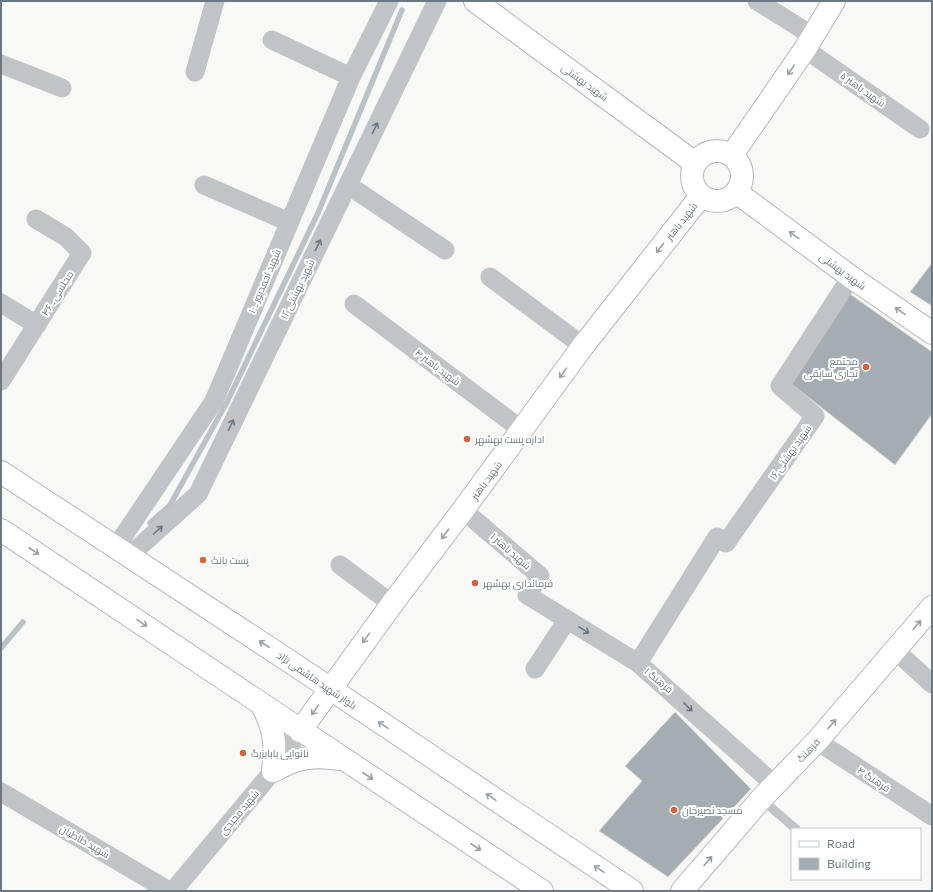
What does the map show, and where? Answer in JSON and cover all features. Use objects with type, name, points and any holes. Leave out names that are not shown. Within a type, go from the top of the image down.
[{"type":"main road","name":"شهید بهشتی","points":[[475,1],[695,163]]},
{"type":"main road","points":[[732,155],[809,42],[834,1]]},
{"type":"main road","points":[[716,150],[724,151],[732,155],[737,160],[742,173],[742,180],[736,192],[730,198],[715,201],[701,196],[692,181],[695,163],[704,154],[716,150]]},
{"type":"main road","name":"شهید بهشتی","points":[[736,192],[851,277],[932,333]]},
{"type":"main road","name":"شهید باهنر","points":[[300,731],[330,688],[583,346],[701,196]]},
{"type":"main road","name":"بلوار شهید هاشمی نژاد","points":[[1,472],[330,688],[632,891]]},
{"type":"main road","points":[[1,530],[300,731],[542,891]]},
{"type":"main road","name":"فرهنگ","points":[[682,891],[768,792],[817,741],[932,607]]},
{"type":"main road","points":[[262,705],[270,720],[274,733],[276,747],[273,771]]},
{"type":"main road","points":[[273,771],[293,760],[307,757],[320,756],[342,759]]},
{"type":"street","points":[[195,72],[215,1]]},
{"type":"street","name":"شهید احمدپور ـ ۱۰","points":[[122,551],[214,401],[350,77],[389,1]]},
{"type":"street","name":"شهید بهشتی ۱۲","points":[[122,551],[198,494],[437,1]]},
{"type":"street","name":"شهید باهنر ۵","points":[[757,1],[920,129]]},
{"type":"street","points":[[272,40],[350,77]]},
{"type":"street","points":[[1,64],[62,88]]},
{"type":"street","points":[[204,185],[289,222]]},
{"type":"street","points":[[348,185],[445,250]]},
{"type":"street","name":"مجلسی ـ ۴۶","points":[[1,381],[82,253],[66,237],[36,219]]},
{"type":"street","points":[[490,277],[583,346]]},
{"type":"street","name":"شهید بهشتی ۱۶","points":[[638,662],[717,537],[726,544],[815,416],[780,386],[851,277]]},
{"type":"street","points":[[1,303],[37,325]]},
{"type":"street","name":"شهید باهنر ۴","points":[[354,304],[522,430]]},
{"type":"street","name":"شهید باهنر ۱","points":[[463,510],[540,576],[526,595]]},
{"type":"street","points":[[340,565],[392,604]]},
{"type":"street","name":"فرهنگ ۱","points":[[526,595],[638,662],[768,792]]},
{"type":"street","points":[[535,669],[567,620]]},
{"type":"street","points":[[896,650],[932,684]]},
{"type":"street","name":"شهید مجیدی","points":[[173,891],[273,771],[300,731]]},
{"type":"street","name":"فرهنگ ۴","points":[[817,741],[932,816]]},
{"type":"street","name":"شهید طاطیان","points":[[1,792],[169,891]]},
{"type":"lane","points":[[768,792],[795,828]]},
{"type":"building","points":[[932,263],[932,306],[910,292]]},
{"type":"building","name":"مجتمع تجاری سابقی","points":[[850,294],[932,352],[932,414],[895,465],[790,383]]},
{"type":"building","name":"مسجد نصیرخان","points":[[675,712],[751,789],[668,877],[599,831],[642,781],[625,766]]},
{"type":"waterway","points":[[150,523],[170,505],[227,402],[318,213],[402,10]]},
{"type":"waterway","points":[[1,648],[23,622]]},
{"type":"place","name":"مجتمع تجاری سابقی","points":[[866,367]]},
{"type":"place","name":"اداره پست بهشهر","points":[[467,439]]},
{"type":"place","name":"پست بانک","points":[[203,560]]},
{"type":"place","name":"فرمانداری بهشهر","points":[[475,583]]},
{"type":"place","name":"نانوایی بابابزرگ","points":[[243,753]]},
{"type":"place","name":"مسجد نصیرخان","points":[[674,810]]}]
